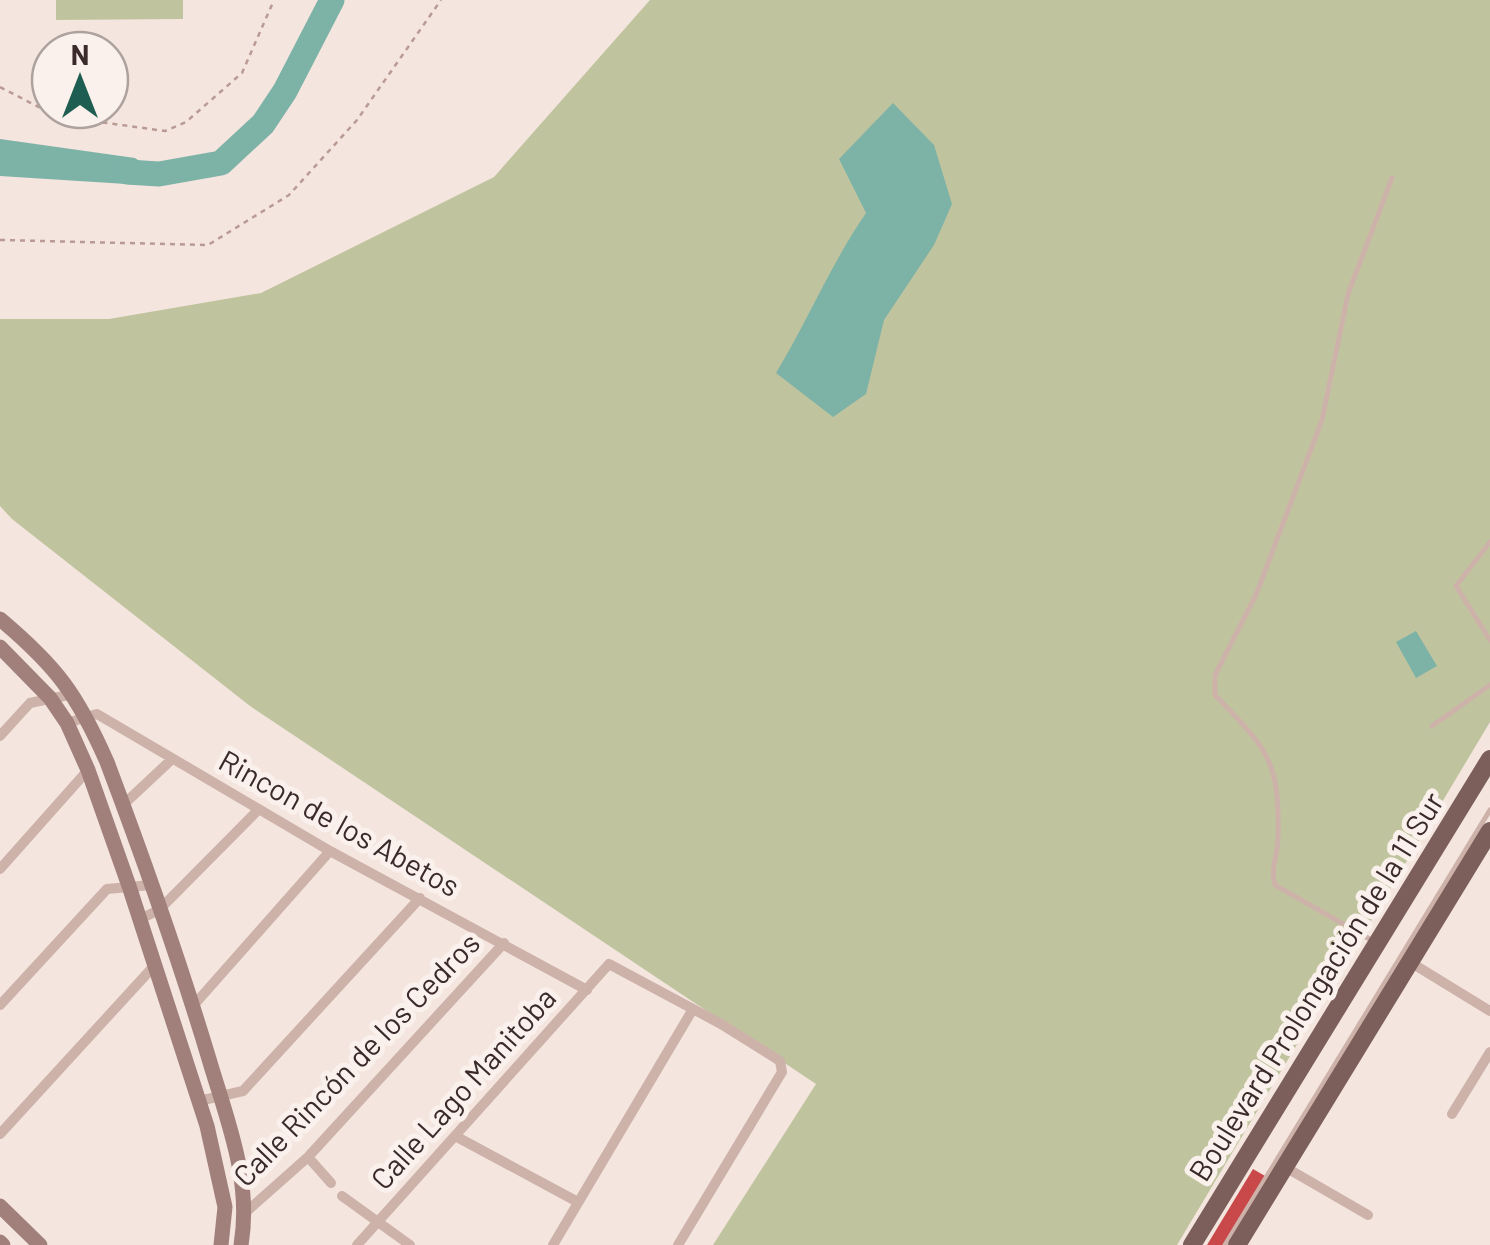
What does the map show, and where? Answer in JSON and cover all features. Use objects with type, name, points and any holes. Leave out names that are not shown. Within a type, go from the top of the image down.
[{"type":"main road","name":"Boulevard Prolongación de la 11 Sur","points":[[1194,1245],[1490,761]]},
{"type":"main road","points":[[1237,1245],[1490,831]]},
{"type":"street","points":[[0,619],[51,666],[74,694],[123,804],[222,1098],[243,1180],[246,1212],[241,1245]]},
{"type":"street","points":[[0,646],[50,698],[67,722],[88,770],[200,1101],[222,1188],[225,1225],[221,1245]]},
{"type":"street","points":[[0,736],[30,703],[74,694]]},
{"type":"street","name":"Rincon de los Abetos","points":[[86,716],[97,714],[109,720],[330,852],[587,990]]},
{"type":"street","points":[[67,722],[86,716]]},
{"type":"street","points":[[123,804],[171,760]]},
{"type":"street","points":[[0,869],[88,770]]},
{"type":"street","points":[[140,918],[160,910],[259,809]]},
{"type":"street","points":[[193,1006],[330,852]]},
{"type":"street","points":[[0,1006],[107,890],[151,885]]},
{"type":"street","points":[[200,1101],[243,1092],[420,898]]},
{"type":"street","name":"Calle Rincón de los Cedros","points":[[246,1212],[308,1156],[504,943]]},
{"type":"street","points":[[1410,962],[1490,1011]]},
{"type":"street","name":"Calle Lago Manitoba","points":[[356,1245],[457,1137],[607,965],[693,1009]]},
{"type":"street","points":[[0,1134],[154,966]]},
{"type":"street","points":[[553,1245],[693,1009],[780,1061],[782,1072],[678,1245]]},
{"type":"street","points":[[1452,1114],[1490,1052]]},
{"type":"street","points":[[191,1073],[210,1065]]},
{"type":"street","points":[[457,1137],[576,1202]]},
{"type":"street","points":[[308,1156],[331,1183]]},
{"type":"street","points":[[1285,1167],[1368,1215]]},
{"type":"street","points":[[342,1196],[410,1245]]},
{"type":"street","points":[[0,1206],[40,1245]]},
{"type":"lane","points":[[1376,943],[1275,885],[1272,876],[1278,845],[1279,790],[1273,766],[1263,746],[1215,695],[1213,685],[1256,595],[1322,420],[1348,294],[1392,178]]},
{"type":"lane","points":[[1490,542],[1456,586],[1490,640]]},
{"type":"lane","points":[[1432,726],[1490,685]]},
{"type":"lane","points":[[1194,1245],[1490,761]]},
{"type":"lane","points":[[1225,1245],[1490,810]]},
{"type":"path","points":[[0,87],[56,116],[165,131],[186,122],[242,73],[274,0]]},
{"type":"path","points":[[0,240],[208,245],[290,194],[358,120],[441,0]]},
{"type":"green space","points":[[56,0],[183,0],[183,19],[56,20]]},
{"type":"green space","points":[[650,0],[1490,0],[1490,722],[1177,1245],[713,1245],[816,1084],[250,706],[0,506],[0,319],[109,319],[261,293],[494,177]]},
{"type":"water","points":[[893,103],[934,145],[952,204],[934,245],[884,320],[866,394],[833,417],[776,373],[866,213],[839,159]]},
{"type":"water","points":[[0,139],[135,158],[159,174],[142,185],[0,176]]},
{"type":"water","points":[[1416,631],[1437,666],[1416,678],[1396,642]]},
{"type":"building","points":[[1253,1169],[1265,1176],[1223,1245],[1207,1245]]},
{"type":"waterway","points":[[127,172],[159,174],[221,163],[263,124],[285,91],[332,0]]}]
